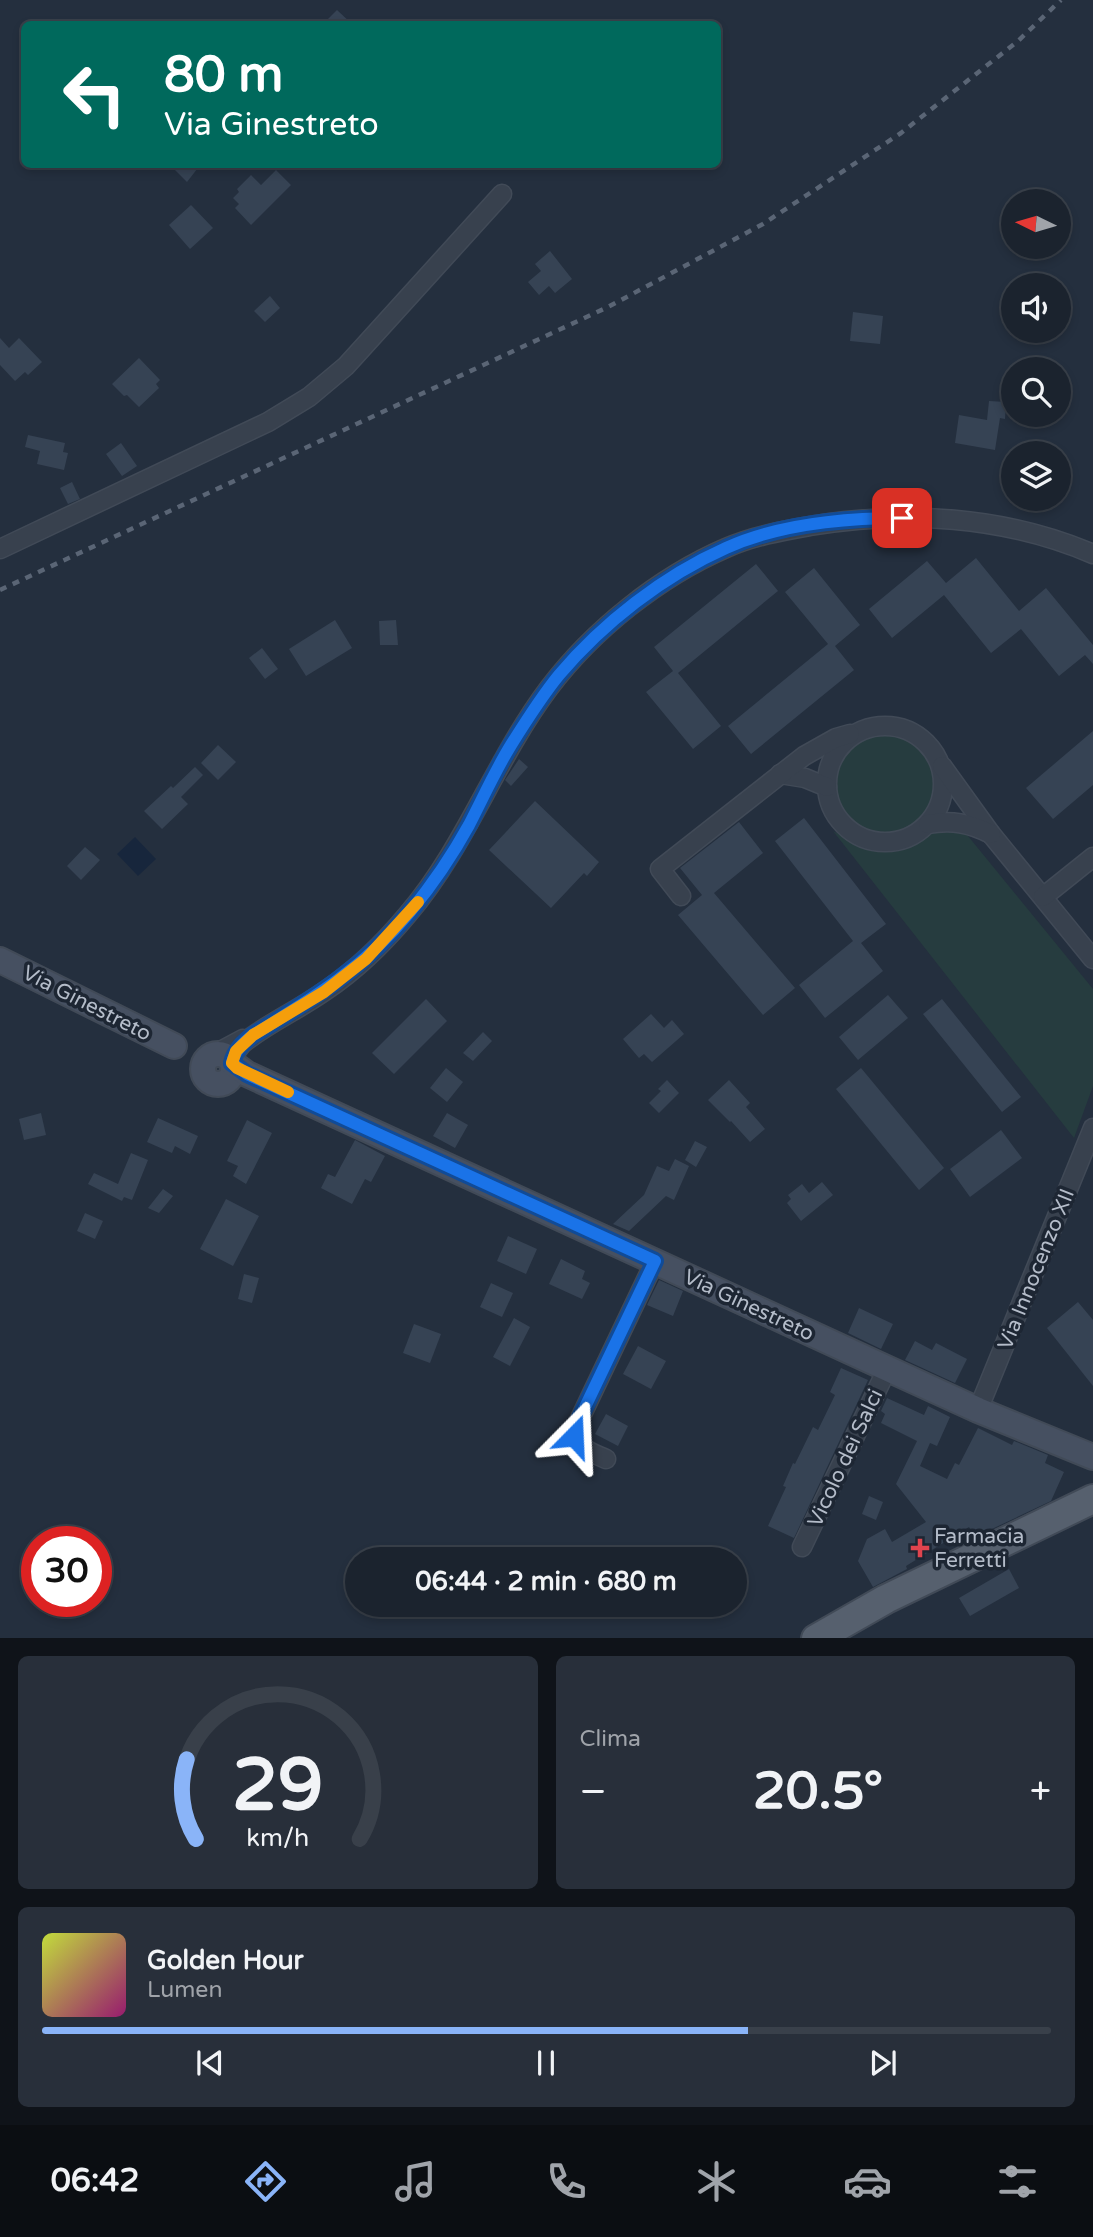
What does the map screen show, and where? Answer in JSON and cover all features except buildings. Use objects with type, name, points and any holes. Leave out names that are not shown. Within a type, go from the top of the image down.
[{"type":"main road","points":[[818,1638],[886,1599],[1093,1499]]},
{"type":"street","points":[[0,549],[268,422],[309,397],[346,366],[502,194]]},
{"type":"street","points":[[218,1066],[229,1045],[253,1035],[324,992],[366,959],[413,908],[448,861],[502,760],[559,675],[628,609],[704,559],[727,548],[781,531],[845,521],[892,518],[990,524],[1047,537],[1093,554]]},
{"type":"street","points":[[681,896],[660,869],[780,774],[827,743],[883,726],[900,728],[916,735],[927,744],[990,834],[1093,959]]},
{"type":"street","points":[[860,731],[846,741],[835,754],[828,770],[827,787],[829,802],[836,816],[846,828],[861,838],[878,843],[897,842],[914,835],[928,824],[943,795],[939,762]]},
{"type":"street","points":[[780,774],[797,776],[827,787]]},
{"type":"street","points":[[928,824],[961,823],[990,834]]},
{"type":"street","points":[[1043,897],[1093,857]]},
{"type":"street","name":"Via Ginestreto","points":[[0,960],[174,1046],[218,1066],[255,1077],[978,1410],[1093,1457]]},
{"type":"street","name":"Via Innocenzo XII","points":[[978,1410],[1093,1128]]},
{"type":"street","points":[[606,1459],[578,1444],[575,1429],[655,1261]]},
{"type":"street","name":"Vicolo dei Salci","points":[[802,1547],[887,1368]]},
{"type":"green space","points":[[885,733],[904,737],[921,748],[932,765],[936,784],[932,803],[921,820],[904,831],[885,835],[866,831],[849,820],[838,803],[834,784],[838,765],[849,748],[866,737]]},
{"type":"green space","points":[[956,829],[968,836],[1093,989],[1093,1086],[1074,1138],[833,831],[864,848],[883,851],[909,846],[930,830]]},
{"type":"water","points":[[135,837],[156,859],[138,876],[117,854]]},
{"type":"railway","points":[[0,590],[608,307],[763,224],[901,133],[1018,41],[1061,0]]},
{"type":"slow traffic","points":[[288,1092],[237,1068],[232,1063],[236,1051],[253,1035],[324,992],[358,965],[418,902]]},
{"type":"place","name":"Farmacia Ferretti","points":[[920,1548]]},
{"type":"route","points":[[574,1436],[576,1426],[655,1261],[247,1074],[232,1063],[233,1057],[253,1035],[324,992],[350,972],[408,915],[455,850],[502,760],[547,690],[576,657],[628,609],[704,559],[754,538],[820,524],[902,518]]}]
